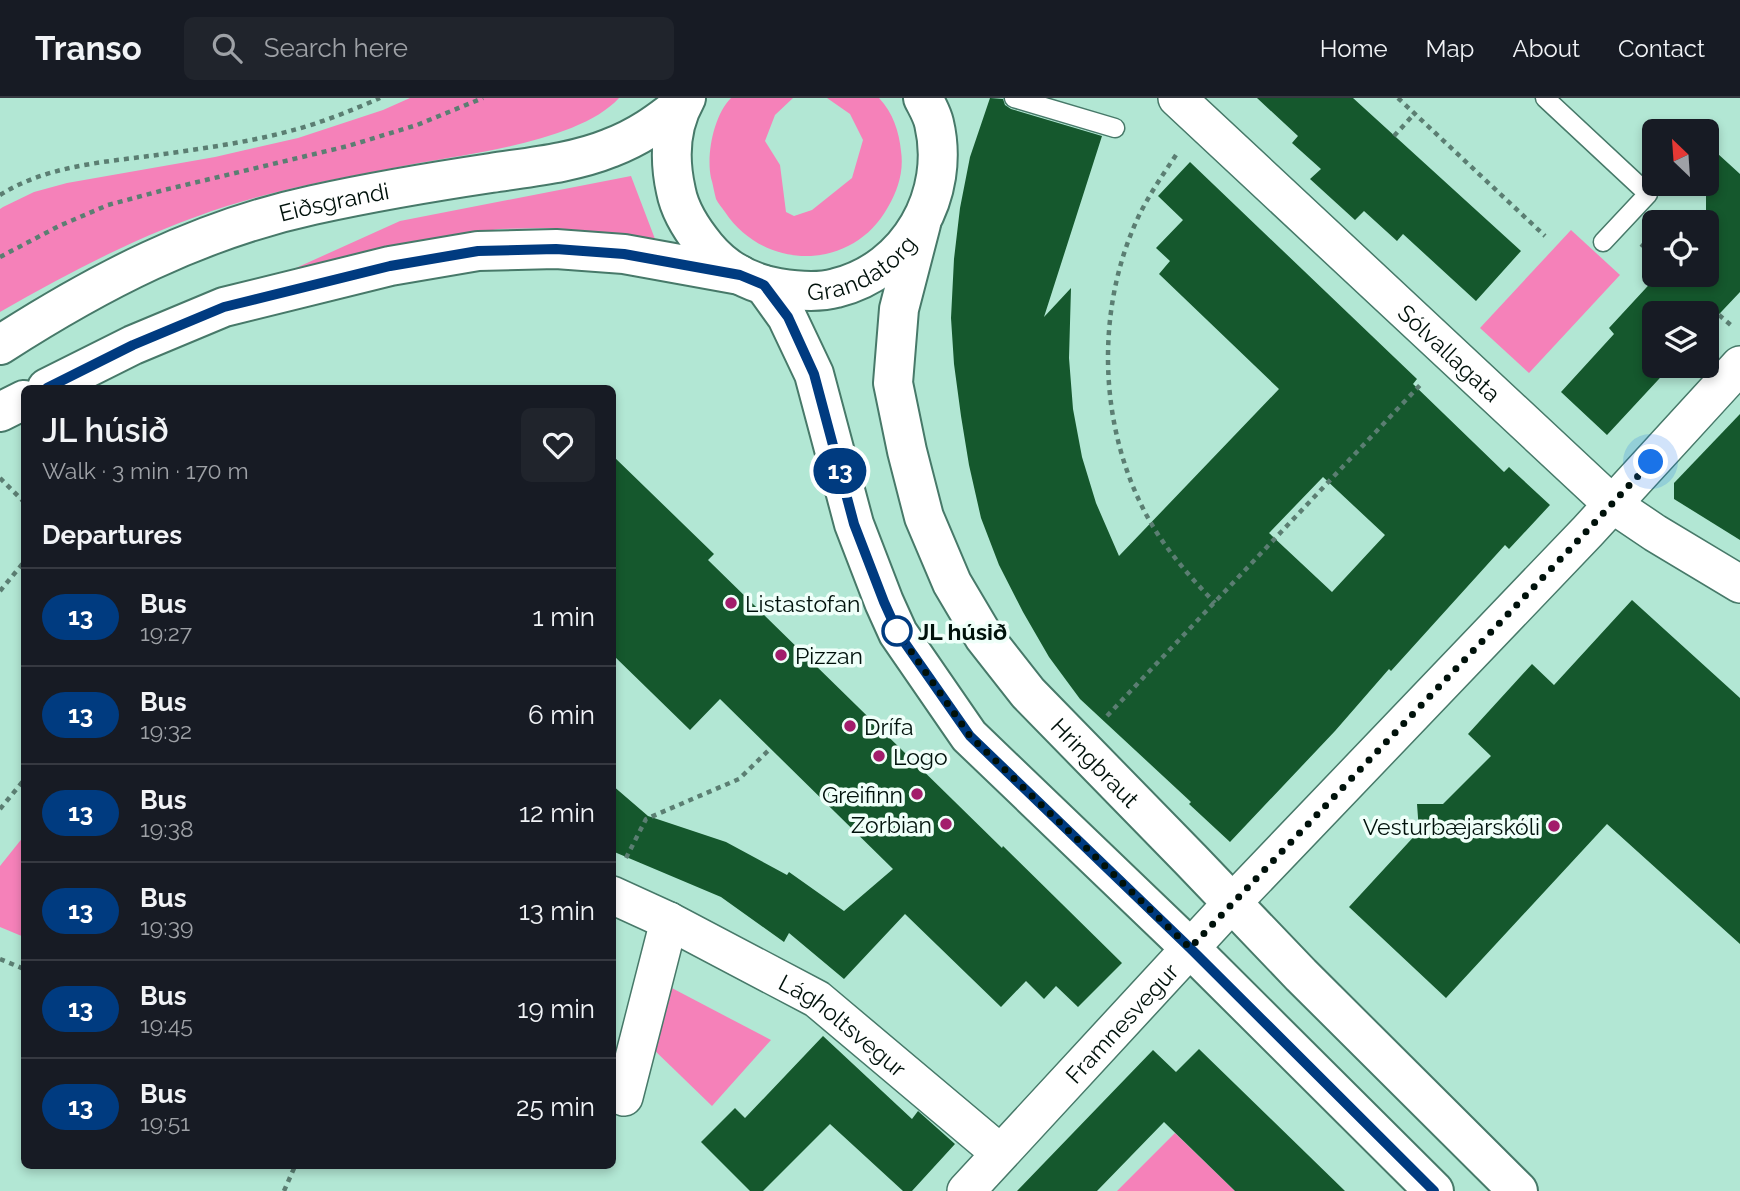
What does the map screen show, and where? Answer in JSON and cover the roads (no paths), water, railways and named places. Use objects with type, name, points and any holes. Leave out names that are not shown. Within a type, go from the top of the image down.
[{"type":"main road","name":"Grandatorg","points":[[684,101],[673,136],[671,169],[678,201],[692,230],[713,255],[752,280],[800,291],[836,288],[870,275],[898,253],[920,224],[934,192],[938,156],[933,121],[923,98]]},
{"type":"main road","name":"Eiðsgrandi","points":[[0,345],[55,310],[137,266],[222,230],[311,205],[582,157],[609,149],[647,131],[684,101]]},
{"type":"main road","name":"Hringbraut","points":[[920,224],[899,309],[893,383],[924,517],[952,583],[984,637],[1028,694],[1301,975],[1518,1191]]},
{"type":"main road","points":[[53,385],[133,345],[224,307],[390,266],[478,251],[556,249],[624,254],[752,280],[788,317],[814,374],[854,524],[898,633],[970,736],[1190,948],[1434,1191]]},
{"type":"main road","points":[[0,412],[21,402]]},
{"type":"street","name":"Sólvallagata","points":[[1177,98],[1612,504],[1740,584]]},
{"type":"street","name":"Framnesvegur","points":[[965,1191],[1232,903],[1612,504],[1740,365]]},
{"type":"street","name":"Lágholtsvegur","points":[[616,897],[669,921],[817,999],[1000,1153]]},
{"type":"street","points":[[624,1097],[669,921]]},
{"type":"lane","points":[[1014,98],[1115,128]]},
{"type":"lane","points":[[1545,98],[1648,194],[1603,242]]},
{"type":"place","name":"Listastofan","points":[[731,603]]},
{"type":"place","name":"JL húsið","points":[[897,631]]},
{"type":"place","name":"Pizzan","points":[[781,655]]},
{"type":"place","name":"Drífa","points":[[850,726]]},
{"type":"place","name":"Logo","points":[[879,756]]},
{"type":"place","name":"Greifinn","points":[[917,794]]},
{"type":"place","name":"Zorbian","points":[[946,824]]},
{"type":"place","name":"Vesturbæjarskóli","points":[[1554,826]]}]
